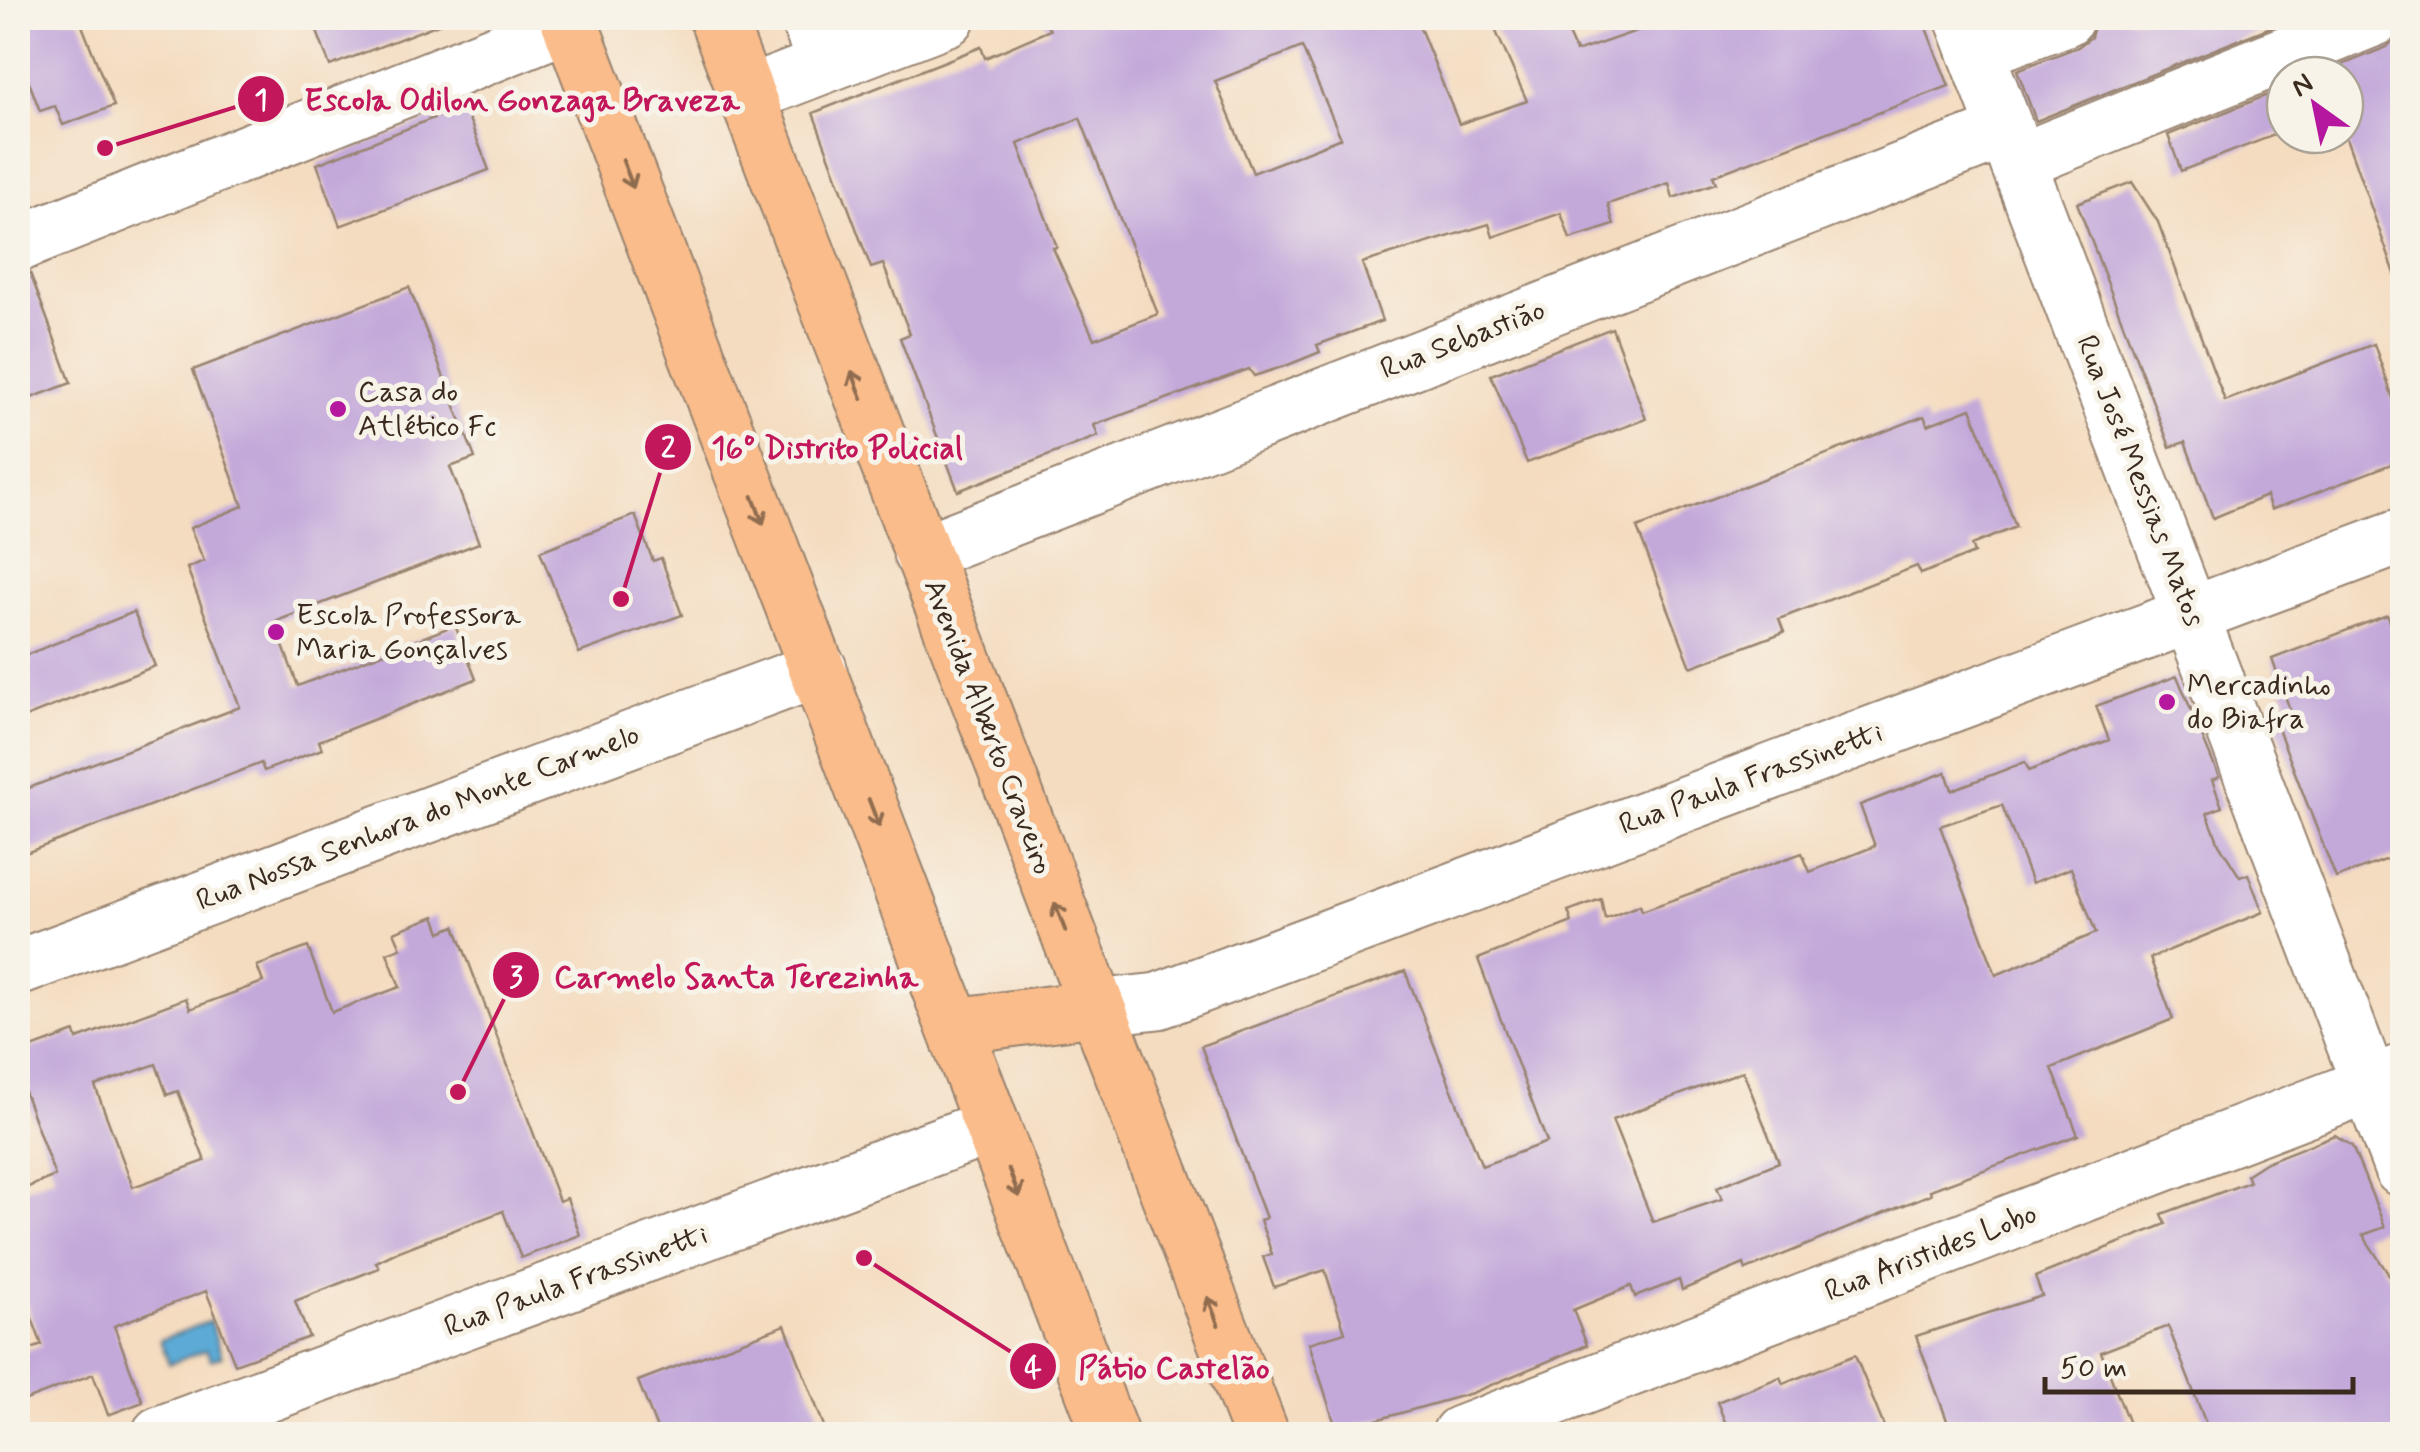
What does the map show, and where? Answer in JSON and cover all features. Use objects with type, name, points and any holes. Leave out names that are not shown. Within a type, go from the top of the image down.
[{"type":"main road","name":"Avenida Alberto Craveiro","points":[[717,18],[1261,1434]]},
{"type":"main road","points":[[569,20],[1110,1434]]},
{"type":"main road","points":[[954,1026],[1095,1008]]},
{"type":"street","points":[[747,95],[817,41],[948,18]]},
{"type":"street","points":[[1970,34],[2066,18]]},
{"type":"street","name":"Rua Sebastião","points":[[921,553],[2012,146],[2375,18]]},
{"type":"street","points":[[18,244],[569,20]]},
{"type":"street","name":"Rua José Messias Matos","points":[[1970,34],[2192,616],[2386,1078],[2402,1169]]},
{"type":"street","name":"Rua Paula Frassinetti","points":[[1095,1008],[1158,1001],[2402,536]]},
{"type":"street","name":"Rua Nossa Senhora do Monte Carmelo","points":[[18,968],[819,669]]},
{"type":"street","name":"Rua Aristides Lobo","points":[[1460,1434],[2386,1078]]},
{"type":"street","name":"Rua Paula Frassinetti","points":[[160,1434],[992,1126]]},
{"type":"water","points":[[210,1321],[222,1356],[211,1360],[206,1350],[169,1364],[160,1340]]},
{"type":"building","points":[[18,18],[79,18],[114,106],[63,125],[55,106],[40,111],[18,53]]},
{"type":"building","points":[[312,18],[449,18],[449,20],[330,66]]},
{"type":"building","points":[[1042,18],[1416,18],[1459,124],[1527,101],[1490,18],[1561,18],[1576,52],[1674,18],[1922,18],[1949,86],[1713,176],[1716,183],[1673,198],[1669,183],[1608,204],[1614,225],[1570,239],[1561,213],[1493,237],[1489,224],[1362,263],[1382,321],[1317,345],[1320,352],[1288,365],[1254,376],[1249,369],[1094,425],[1098,436],[958,491],[900,338],[910,334],[883,264],[871,268],[813,113],[981,47],[985,58],[1050,30]],"holes":[[[1302,47],[1341,138],[1253,173],[1215,81]],[[1080,118],[1158,314],[1094,339],[1053,248],[1057,247],[1018,144]]]},
{"type":"building","points":[[2096,18],[2293,18],[2036,121],[2017,70],[2078,47],[2091,37]]},
{"type":"building","points":[[2402,31],[2402,281],[2398,282],[2352,155],[2365,155],[2365,56],[2387,47]]},
{"type":"building","points":[[2265,96],[2265,139],[2181,171],[2168,135]]},
{"type":"building","points":[[464,106],[489,170],[340,226],[317,164]]},
{"type":"building","points":[[2132,182],[2158,222],[2225,401],[2374,344],[2402,424],[2402,460],[2271,510],[2266,496],[2213,518],[2185,442],[2170,447],[2077,203]]},
{"type":"building","points":[[30,273],[71,383],[18,403],[18,275]]},
{"type":"building","points":[[409,287],[475,458],[450,467],[479,543],[274,622],[298,686],[455,625],[476,679],[319,741],[322,749],[264,771],[261,763],[18,856],[18,792],[240,707],[187,568],[204,561],[190,528],[243,506],[193,370]]},
{"type":"building","points":[[1612,328],[1646,419],[1527,463],[1491,375]]},
{"type":"building","points":[[1971,408],[2016,527],[1971,545],[1974,553],[1921,574],[1917,566],[1779,619],[1784,632],[1691,667],[1637,528],[1924,416],[1928,425]]},
{"type":"building","points":[[635,515],[653,561],[661,558],[682,615],[579,653],[540,551]]},
{"type":"building","points":[[134,612],[155,666],[18,720],[18,658]]},
{"type":"building","points":[[2387,615],[2391,624],[2402,620],[2402,854],[2336,878],[2273,716],[2290,710],[2272,659]]},
{"type":"building","points":[[2177,676],[2219,777],[2212,780],[2222,807],[2207,813],[2219,844],[2240,877],[2248,874],[2263,912],[2150,958],[2173,1019],[2052,1068],[2078,1135],[1930,1190],[1931,1194],[1746,1270],[1744,1264],[1682,1290],[1679,1280],[1635,1297],[1631,1286],[1573,1310],[1587,1345],[1472,1393],[1337,1431],[1309,1343],[1345,1332],[1325,1270],[1274,1287],[1263,1257],[1272,1254],[1260,1220],[1266,1218],[1201,1046],[1405,971],[1482,1166],[1547,1142],[1478,959],[1572,922],[1568,911],[1601,899],[1605,919],[1640,905],[1642,911],[1802,853],[1810,872],[1875,846],[1860,805],[1946,772],[1952,790],[2025,762],[2029,771],[2109,740],[2096,706]],"holes":[[[2002,805],[2032,883],[2071,868],[2096,933],[1996,975],[1940,826]],[[1743,1071],[1779,1162],[1717,1187],[1722,1199],[1653,1222],[1612,1120]]]},
{"type":"building","points":[[435,916],[441,932],[455,926],[559,1201],[567,1198],[580,1235],[521,1258],[503,1211],[399,1251],[376,1262],[379,1268],[295,1301],[309,1337],[235,1364],[206,1291],[114,1326],[143,1402],[108,1415],[93,1374],[18,1403],[18,1354],[42,1345],[18,1281],[18,1191],[55,1176],[18,1075],[18,1053],[75,1032],[77,1039],[186,998],[190,1009],[263,982],[257,966],[308,947],[332,1012],[400,987],[387,953],[401,948],[394,932]],"holes":[[[156,1064],[167,1095],[178,1091],[205,1161],[133,1187],[95,1086]]]},
{"type":"building","points":[[2335,1135],[2352,1146],[2385,1227],[2363,1235],[2402,1295],[2402,1434],[2210,1434],[2168,1326],[2101,1352],[2133,1434],[1952,1434],[1916,1336],[2042,1296],[2035,1277],[2166,1224],[2162,1214],[2249,1182],[2246,1175],[2266,1162]]},
{"type":"building","points":[[785,1325],[827,1434],[659,1434],[638,1381]]},
{"type":"building","points":[[1855,1355],[1887,1434],[1730,1434],[1717,1402],[1780,1377],[1783,1384]]},
{"type":"place","name":"Escola Odilon Gonzaga Braveza","points":[[105,148]]},
{"type":"place","name":"Casa do Atlético Fc","points":[[338,409]]},
{"type":"place","name":"16º Distrito Policial","points":[[621,599]]},
{"type":"place","name":"Escola Professora Maria Gonçalves","points":[[276,632]]},
{"type":"place","name":"Mercadinho do Biafra","points":[[2167,702]]},
{"type":"place","name":"Carmelo Santa Terezinha","points":[[458,1092]]},
{"type":"place","name":"Pátio Castelão","points":[[864,1258]]}]
